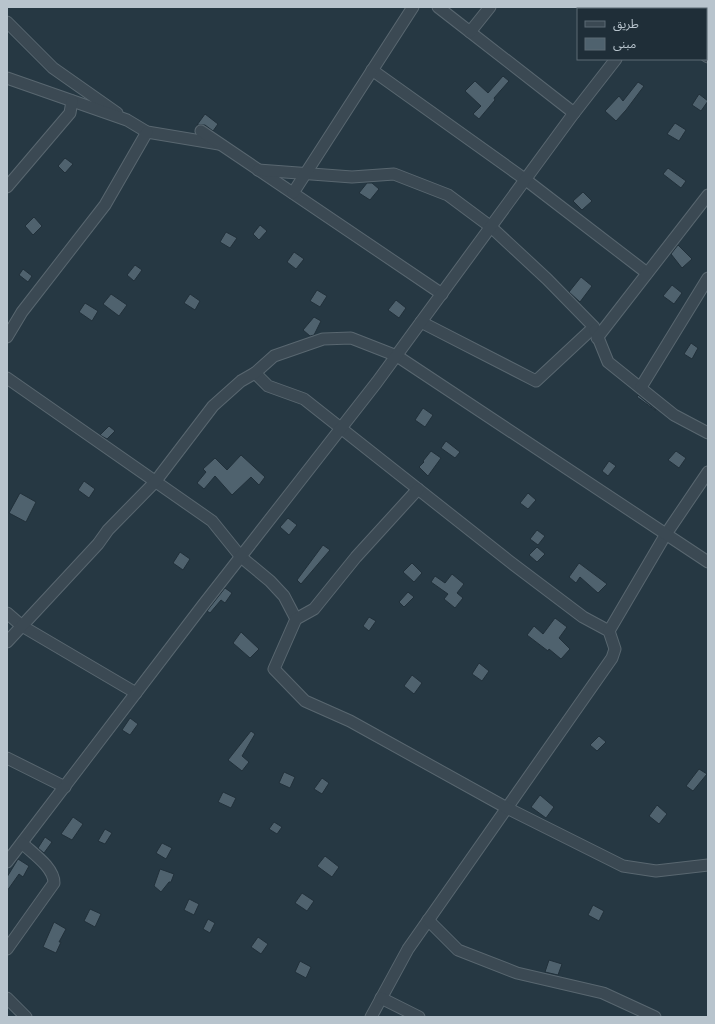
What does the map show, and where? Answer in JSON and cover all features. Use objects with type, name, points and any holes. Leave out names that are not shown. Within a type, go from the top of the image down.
[{"type":"street","points":[[293,193],[413,7]]},
{"type":"street","points":[[438,7],[574,113]]},
{"type":"street","points":[[470,32],[490,7]]},
{"type":"street","points":[[7,22],[53,68],[146,132],[222,145]]},
{"type":"street","points":[[7,862],[397,356],[574,113],[615,60]]},
{"type":"street","points":[[372,70],[526,180],[647,273]]},
{"type":"street","points":[[7,78],[127,120]]},
{"type":"street","points":[[7,187],[70,113],[72,101]]},
{"type":"street","points":[[201,130],[442,294]]},
{"type":"street","points":[[7,337],[22,312],[105,205],[146,132]]},
{"type":"street","points":[[258,170],[352,177],[394,174],[448,195],[491,228],[547,279],[595,332],[608,362],[674,415],[708,433]]},
{"type":"street","points":[[421,322],[536,381],[595,332],[647,273],[708,195]]},
{"type":"street","points":[[641,387],[708,278]]},
{"type":"street","points":[[7,642],[98,544],[108,530],[155,482],[213,406],[241,381],[255,373],[274,356],[323,339],[351,338],[397,356],[708,562]]},
{"type":"street","points":[[255,373],[268,386],[304,399],[509,561],[577,612],[609,631],[615,649],[612,658],[408,949],[371,1017]]},
{"type":"street","points":[[7,378],[212,521],[241,557],[270,581],[284,596],[296,619]]},
{"type":"street","points":[[609,631],[666,534],[708,472]]},
{"type":"street","points":[[418,489],[356,557],[314,609],[296,619],[274,668],[305,701],[350,721],[507,808],[623,866],[656,871],[708,864]]},
{"type":"street","points":[[7,613],[22,626],[136,693]]},
{"type":"street","points":[[7,758],[65,787]]},
{"type":"street","points":[[7,949],[54,883],[54,876],[48,868],[22,843]]},
{"type":"street","points":[[428,920],[458,950],[517,973],[603,993],[655,1017]]},
{"type":"street","points":[[7,998],[26,1017]]},
{"type":"street","points":[[381,998],[418,1017]]},
{"type":"building","points":[[503,76],[509,81],[494,98],[495,100],[479,119],[473,114],[481,106],[465,91],[475,81],[488,93]]},
{"type":"building","points":[[638,82],[644,86],[616,121],[605,111],[619,96],[623,101]]},
{"type":"building","points":[[699,94],[708,101],[701,111],[692,105]]},
{"type":"building","points":[[205,114],[218,124],[213,131],[205,125],[197,125]]},
{"type":"building","points":[[675,123],[686,130],[679,141],[667,134]]},
{"type":"building","points":[[65,158],[73,164],[65,173],[58,166]]},
{"type":"building","points":[[668,168],[686,181],[681,188],[663,174]]},
{"type":"building","points":[[367,183],[372,183],[379,189],[370,200],[359,193]]},
{"type":"building","points":[[583,192],[592,201],[582,210],[573,201]]},
{"type":"building","points":[[34,217],[42,226],[33,235],[25,226]]},
{"type":"building","points":[[260,225],[267,231],[259,240],[253,234]]},
{"type":"building","points":[[226,232],[237,238],[230,248],[220,242]]},
{"type":"building","points":[[678,245],[692,259],[682,268],[671,254]]},
{"type":"building","points":[[294,252],[304,259],[296,269],[287,262]]},
{"type":"building","points":[[135,265],[142,270],[134,281],[127,275]]},
{"type":"building","points":[[23,269],[32,276],[28,282],[19,275]]},
{"type":"building","points":[[581,277],[592,286],[580,302],[569,292]]},
{"type":"building","points":[[672,285],[682,293],[674,304],[663,296]]},
{"type":"building","points":[[317,290],[327,296],[320,307],[310,301]]},
{"type":"building","points":[[111,294],[127,305],[119,316],[103,304]]},
{"type":"building","points":[[190,294],[200,301],[195,310],[184,303]]},
{"type":"building","points":[[396,300],[406,308],[399,318],[388,310]]},
{"type":"building","points":[[85,303],[98,311],[92,321],[79,312]]},
{"type":"building","points":[[314,317],[321,321],[314,335],[310,336],[303,330]]},
{"type":"building","points":[[691,343],[698,348],[692,359],[684,354]]},
{"type":"building","points":[[638,395],[656,410],[637,397]]},
{"type":"building","points":[[423,408],[433,415],[425,427],[415,420]]},
{"type":"building","points":[[109,426],[115,431],[107,439],[100,435]]},
{"type":"building","points":[[446,441],[460,452],[455,458],[441,448]]},
{"type":"building","points":[[431,451],[441,458],[428,476],[419,467]]},
{"type":"building","points":[[676,451],[686,458],[679,468],[668,460]]},
{"type":"building","points":[[241,455],[265,477],[259,485],[251,477],[232,495],[215,476],[204,489],[197,483],[206,472],[203,469],[215,458],[227,470]]},
{"type":"building","points":[[609,461],[616,466],[608,476],[602,471]]},
{"type":"building","points":[[84,481],[95,489],[89,498],[78,490]]},
{"type":"building","points":[[20,493],[36,502],[26,522],[9,513]]},
{"type":"building","points":[[528,493],[536,500],[528,509],[520,503]]},
{"type":"building","points":[[288,518],[297,525],[289,535],[280,527]]},
{"type":"building","points":[[537,530],[545,536],[538,545],[530,539]]},
{"type":"building","points":[[323,545],[330,550],[301,584],[297,580]]},
{"type":"building","points":[[537,547],[545,554],[537,562],[529,555]]},
{"type":"building","points":[[180,552],[190,559],[183,570],[173,563]]},
{"type":"building","points":[[412,563],[422,573],[414,582],[403,572]]},
{"type":"building","points":[[579,563],[607,584],[598,593],[580,577],[576,583],[569,577]]},
{"type":"building","points":[[452,574],[464,584],[457,593],[463,598],[455,608],[444,599],[448,594],[431,582],[435,576],[445,583]]},
{"type":"building","points":[[225,588],[232,593],[225,603],[221,600],[210,613],[207,611]]},
{"type":"building","points":[[408,592],[414,597],[404,607],[399,602]]},
{"type":"building","points":[[369,617],[376,621],[369,631],[363,626]]},
{"type":"building","points":[[555,618],[567,627],[559,638],[570,649],[561,659],[549,649],[548,651],[527,635],[534,626],[543,634]]},
{"type":"building","points":[[241,632],[259,649],[250,658],[233,643]]},
{"type":"building","points":[[479,663],[489,671],[482,681],[472,674]]},
{"type":"building","points":[[412,675],[422,683],[414,694],[404,686]]},
{"type":"building","points":[[130,718],[138,724],[130,735],[122,730]]},
{"type":"building","points":[[251,731],[255,734],[242,756],[249,762],[242,771],[228,760]]},
{"type":"building","points":[[599,736],[606,742],[597,751],[590,745]]},
{"type":"building","points":[[699,769],[707,774],[693,791],[686,786]]},
{"type":"building","points":[[284,772],[295,777],[290,788],[279,783]]},
{"type":"building","points":[[322,778],[329,783],[322,794],[314,789]]},
{"type":"building","points":[[223,792],[236,798],[231,808],[218,802]]},
{"type":"building","points":[[540,795],[554,807],[546,818],[531,807]]},
{"type":"building","points":[[657,805],[667,814],[659,824],[649,816]]},
{"type":"building","points":[[73,817],[83,824],[72,840],[61,834]]},
{"type":"building","points":[[274,822],[282,827],[277,834],[269,829]]},
{"type":"building","points":[[105,829],[112,833],[105,844],[98,841]]},
{"type":"building","points":[[45,837],[52,842],[44,853],[38,848]]},
{"type":"building","points":[[162,843],[172,848],[166,859],[156,853]]},
{"type":"building","points":[[325,856],[339,867],[332,877],[317,866]]},
{"type":"building","points":[[18,859],[29,866],[23,877],[19,874],[7,891],[7,877]]},
{"type":"building","points":[[160,869],[174,874],[171,882],[169,882],[161,892],[154,886]]},
{"type":"building","points":[[302,893],[314,901],[307,911],[295,903]]},
{"type":"building","points":[[189,899],[199,904],[194,915],[184,910]]},
{"type":"building","points":[[593,905],[604,911],[599,921],[588,915]]},
{"type":"building","points":[[90,909],[101,914],[95,927],[84,921]]},
{"type":"building","points":[[208,919],[215,923],[210,933],[203,929]]},
{"type":"building","points":[[54,922],[66,929],[59,942],[61,942],[56,953],[43,947]]},
{"type":"building","points":[[258,937],[268,944],[261,954],[251,947]]},
{"type":"building","points":[[549,960],[562,964],[558,975],[545,972]]},
{"type":"building","points":[[300,961],[311,967],[306,978],[295,972]]}]
